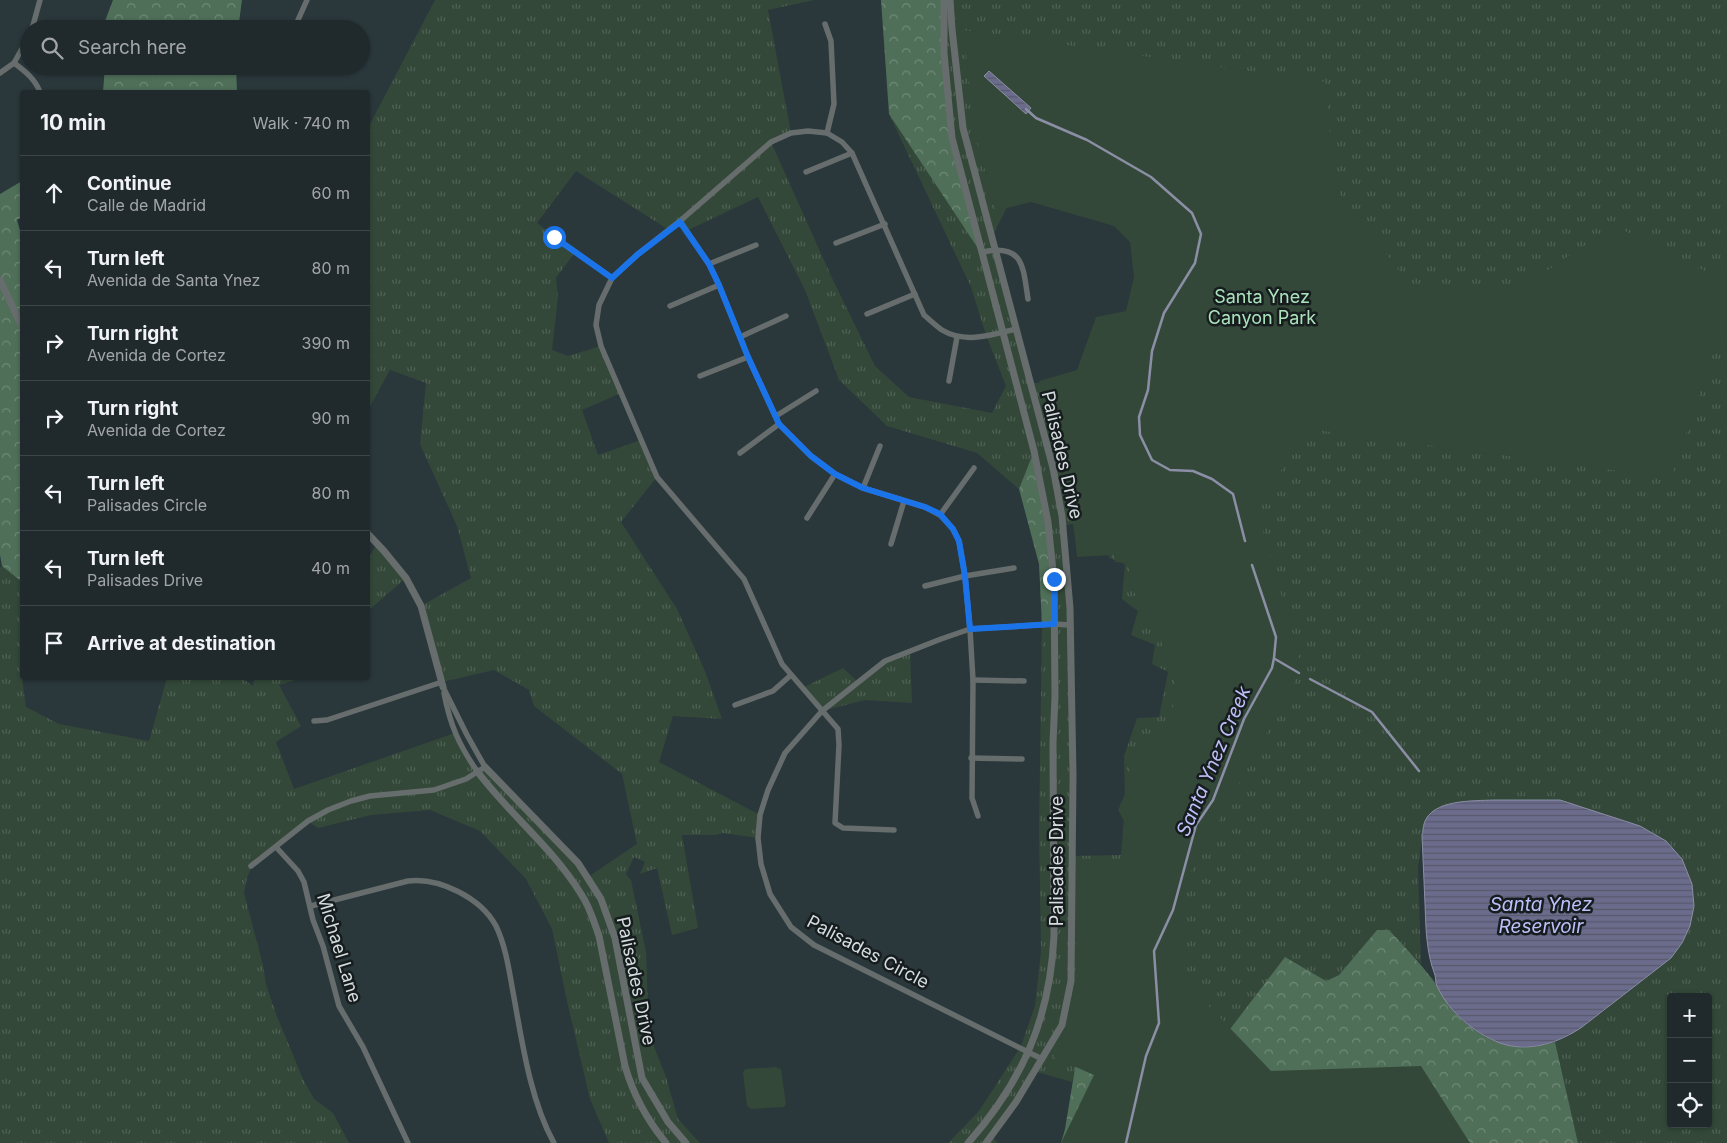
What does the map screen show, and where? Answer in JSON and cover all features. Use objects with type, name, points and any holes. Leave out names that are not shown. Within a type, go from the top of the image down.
[{"type":"street","points":[[34,20],[40,0]]},
{"type":"street","points":[[298,20],[307,0]]},
{"type":"street","name":"Palisades Drive","points":[[944,0],[944,53],[952,138],[1034,451],[1048,522],[1054,582],[1053,961],[1043,1012],[1022,1065],[1009,1089],[980,1130],[968,1143]]},
{"type":"street","name":"Palisades Drive","points":[[950,0],[963,128],[1053,468],[1062,520],[1070,608],[1073,775],[1071,981],[1062,1025],[1016,1102],[986,1143]]},
{"type":"street","points":[[825,24],[831,41],[834,104],[827,133]]},
{"type":"street","points":[[0,73],[14,63],[20,52]]},
{"type":"street","points":[[14,63],[20,68]]},
{"type":"street","points":[[30,75],[39,90]]},
{"type":"street","points":[[894,830],[844,828],[835,823],[839,746],[838,729],[782,664],[744,579],[657,477],[601,346],[596,325],[599,305],[612,278],[637,255],[680,222],[771,142],[791,133],[808,131],[827,133],[842,142],[852,153],[924,315],[942,330],[957,337],[973,338],[1016,329]]},
{"type":"street","points":[[806,172],[852,153]]},
{"type":"street","points":[[680,222],[709,264],[748,357],[779,424],[811,456],[835,474],[863,488],[925,507],[940,514],[953,529],[959,541],[965,576],[970,629],[973,680],[972,798],[978,816]]},
{"type":"street","points":[[836,243],[885,224]]},
{"type":"street","points":[[554,237],[612,278]]},
{"type":"street","points":[[709,264],[756,245]]},
{"type":"street","points":[[982,252],[995,249],[1016,255],[1021,262],[1028,299]]},
{"type":"street","points":[[0,280],[20,323]]},
{"type":"street","points":[[670,306],[719,285]]},
{"type":"street","points":[[867,314],[915,294]]},
{"type":"street","points":[[740,336],[786,316]]},
{"type":"street","points":[[949,381],[957,337]]},
{"type":"street","points":[[700,376],[748,357]]},
{"type":"street","points":[[776,416],[816,390]]},
{"type":"street","points":[[740,453],[779,424]]},
{"type":"street","points":[[863,488],[880,446]]},
{"type":"street","points":[[940,514],[974,468]]},
{"type":"street","points":[[807,518],[835,474]]},
{"type":"street","points":[[891,544],[904,501]]},
{"type":"street","points":[[1048,522],[1062,520]]},
{"type":"street","name":"Palisades Drive","points":[[370,536],[406,578],[421,606],[443,684],[448,716],[454,732],[477,771],[495,794],[553,856],[583,896],[599,936],[629,1079],[640,1105],[666,1143]]},
{"type":"street","points":[[925,586],[965,576],[1014,568]]},
{"type":"street","name":"Palisades Circle","points":[[1042,1059],[814,945],[791,927],[770,894],[761,864],[758,838],[760,815],[768,790],[785,753],[822,711],[885,662],[970,629],[1054,624],[1069,625]]},
{"type":"street","points":[[735,705],[773,691],[791,675]]},
{"type":"street","points":[[973,680],[1024,681]]},
{"type":"street","points":[[314,721],[327,720],[443,684]]},
{"type":"street","name":"Palisades Drive","points":[[443,684],[466,735],[485,767],[578,863],[601,899],[615,938],[642,1078],[668,1122],[686,1143]]},
{"type":"street","points":[[972,758],[1022,758]]},
{"type":"street","points":[[252,866],[308,821],[328,810],[370,796],[434,790],[466,779],[485,767]]},
{"type":"street","name":"Michael Lane","points":[[276,847],[298,871],[304,882],[313,920],[323,946],[339,1006],[363,1047],[408,1143]]},
{"type":"street","points":[[311,906],[408,881],[420,880],[431,881],[450,888],[467,897],[482,909],[495,924],[505,950],[535,1098],[546,1128],[554,1143]]},
{"type":"green space","points":[[113,0],[242,0],[239,20],[105,20]]},
{"type":"green space","points":[[435,0],[814,0],[768,10],[791,133],[771,142],[832,278],[875,366],[909,397],[992,413],[1006,386],[986,335],[971,287],[889,114],[982,254],[952,138],[944,0],[1727,0],[1727,1143],[1578,1143],[1555,1042],[1569,1036],[1607,1009],[1682,859],[1666,841],[1640,826],[1560,800],[1424,823],[1418,868],[1421,964],[1389,930],[1377,930],[1339,975],[1326,981],[1192,1079],[1076,1063],[1072,1082],[1037,1072],[992,1137],[998,1143],[948,1143],[979,1111],[1021,1046],[1035,1006],[1041,951],[1039,832],[1042,625],[1034,452],[1019,489],[977,453],[887,426],[839,380],[805,290],[758,197],[686,231],[680,222],[669,230],[576,171],[537,223],[575,252],[556,278],[558,297],[552,350],[568,356],[601,346],[621,393],[582,410],[598,455],[641,440],[657,477],[621,522],[677,609],[705,671],[722,719],[673,716],[659,762],[760,815],[758,838],[723,833],[715,835],[682,835],[698,928],[672,935],[657,868],[640,874],[645,862],[634,857],[626,874],[631,880],[646,952],[649,1034],[666,1077],[678,1119],[700,1143],[609,1143],[590,1099],[552,929],[526,879],[480,831],[430,810],[371,815],[318,828],[308,821],[252,866],[247,878],[244,893],[263,965],[266,984],[276,1014],[303,1079],[314,1099],[333,1113],[349,1143],[0,1143],[0,568],[2,566],[20,580],[20,680],[22,680],[26,707],[59,724],[149,741],[166,680],[245,680],[253,686],[254,680],[295,680],[279,685],[301,726],[276,742],[294,789],[455,733],[476,770],[485,767],[588,877],[637,844],[622,774],[534,706],[529,690],[494,670],[442,682],[421,606],[471,578],[457,526],[420,444],[426,383],[390,370],[370,406],[370,124]],"holes":[[[1022,177],[1144,233],[1137,331],[1077,382],[1030,383],[992,237]],[[1105,517],[1109,558],[1125,564],[1122,599],[1138,611],[1131,635],[1155,645],[1152,664],[1168,672],[1159,717],[1137,718],[1124,756],[1125,804],[1121,855],[1069,856],[1070,608],[1063,526]]]},
{"type":"green space","points":[[881,0],[944,0],[950,118],[983,256],[889,114]]},
{"type":"green space","name":"Santa Ynez Canyon Park","points":[[962,30],[1325,82],[1335,188],[1411,286],[1522,287],[1615,226],[1727,282],[1727,312],[1671,478],[1310,429],[1256,506],[1302,668],[1182,888],[1182,978],[1271,1071],[1421,1066],[1470,1143],[1061,1143],[1094,1075],[1053,1057],[1070,1009],[1074,985],[1079,935],[1079,859],[1121,859],[1129,831],[1118,810],[1131,780],[1129,753],[1154,746],[1171,723],[1176,686],[1161,641],[1131,586],[1129,563],[1115,562],[1115,555],[1077,557],[1067,490],[1039,381],[1077,370],[1096,317],[1126,311],[1134,277],[1130,242],[1114,226],[1031,202],[996,211],[975,133]]},
{"type":"green space","points":[[104,75],[236,75],[237,90],[103,90]]},
{"type":"green space","points":[[20,182],[20,218],[17,220],[20,230],[20,580],[2,566],[0,555],[0,194]]},
{"type":"green space","points":[[1034,451],[1048,522],[1054,624],[1042,625],[1039,564],[1019,489]]},
{"type":"green space","points":[[377,544],[406,578],[370,609],[370,556]]},
{"type":"green space","points":[[910,651],[912,703],[865,700],[822,711],[802,688],[843,668],[858,682],[885,661]]},
{"type":"green space","points":[[1377,930],[1389,930],[1428,973],[1454,1012],[1483,1035],[1493,1041],[1516,1047],[1528,1047],[1555,1042],[1578,1143],[1061,1143],[1076,1062],[1192,1079],[1285,957],[1326,981],[1339,975]]},
{"type":"green space","points":[[776,1067],[781,1069],[786,1104],[784,1107],[751,1109],[747,1106],[743,1073],[745,1069]]},
{"type":"water","points":[[989,71],[1031,108],[1026,114],[984,76]]},
{"type":"water","name":"Santa Ynez Reservoir","points":[[1560,800],[1640,826],[1666,841],[1682,859],[1692,884],[1694,906],[1690,926],[1682,943],[1671,958],[1573,1033],[1553,1042],[1532,1047],[1511,1046],[1490,1039],[1455,1013],[1436,985],[1427,940],[1422,835],[1424,824],[1428,816],[1444,806],[1465,801]]},
{"type":"waterway","name":"Santa Ynez Creek","points":[[1026,109],[1036,118],[1087,140],[1151,177],[1192,213],[1201,234],[1195,263],[1164,313],[1152,351],[1148,390],[1139,417],[1140,435],[1152,460],[1170,470],[1193,471],[1212,479],[1233,494],[1245,541]]},
{"type":"waterway","name":"Santa Ynez Creek","points":[[1126,1143],[1146,1056],[1159,1023],[1154,951],[1173,910],[1196,825],[1213,800],[1244,719],[1272,668],[1276,637],[1252,565]]},
{"type":"waterway","points":[[1275,659],[1299,673]]},
{"type":"waterway","points":[[1310,679],[1372,712],[1419,771]]},
{"type":"route","points":[[554,237],[612,278],[637,255],[680,222],[709,264],[748,357],[779,424],[811,456],[835,474],[863,488],[925,507],[940,514],[953,529],[959,541],[965,576],[970,629],[1054,624],[1054,579]]}]
